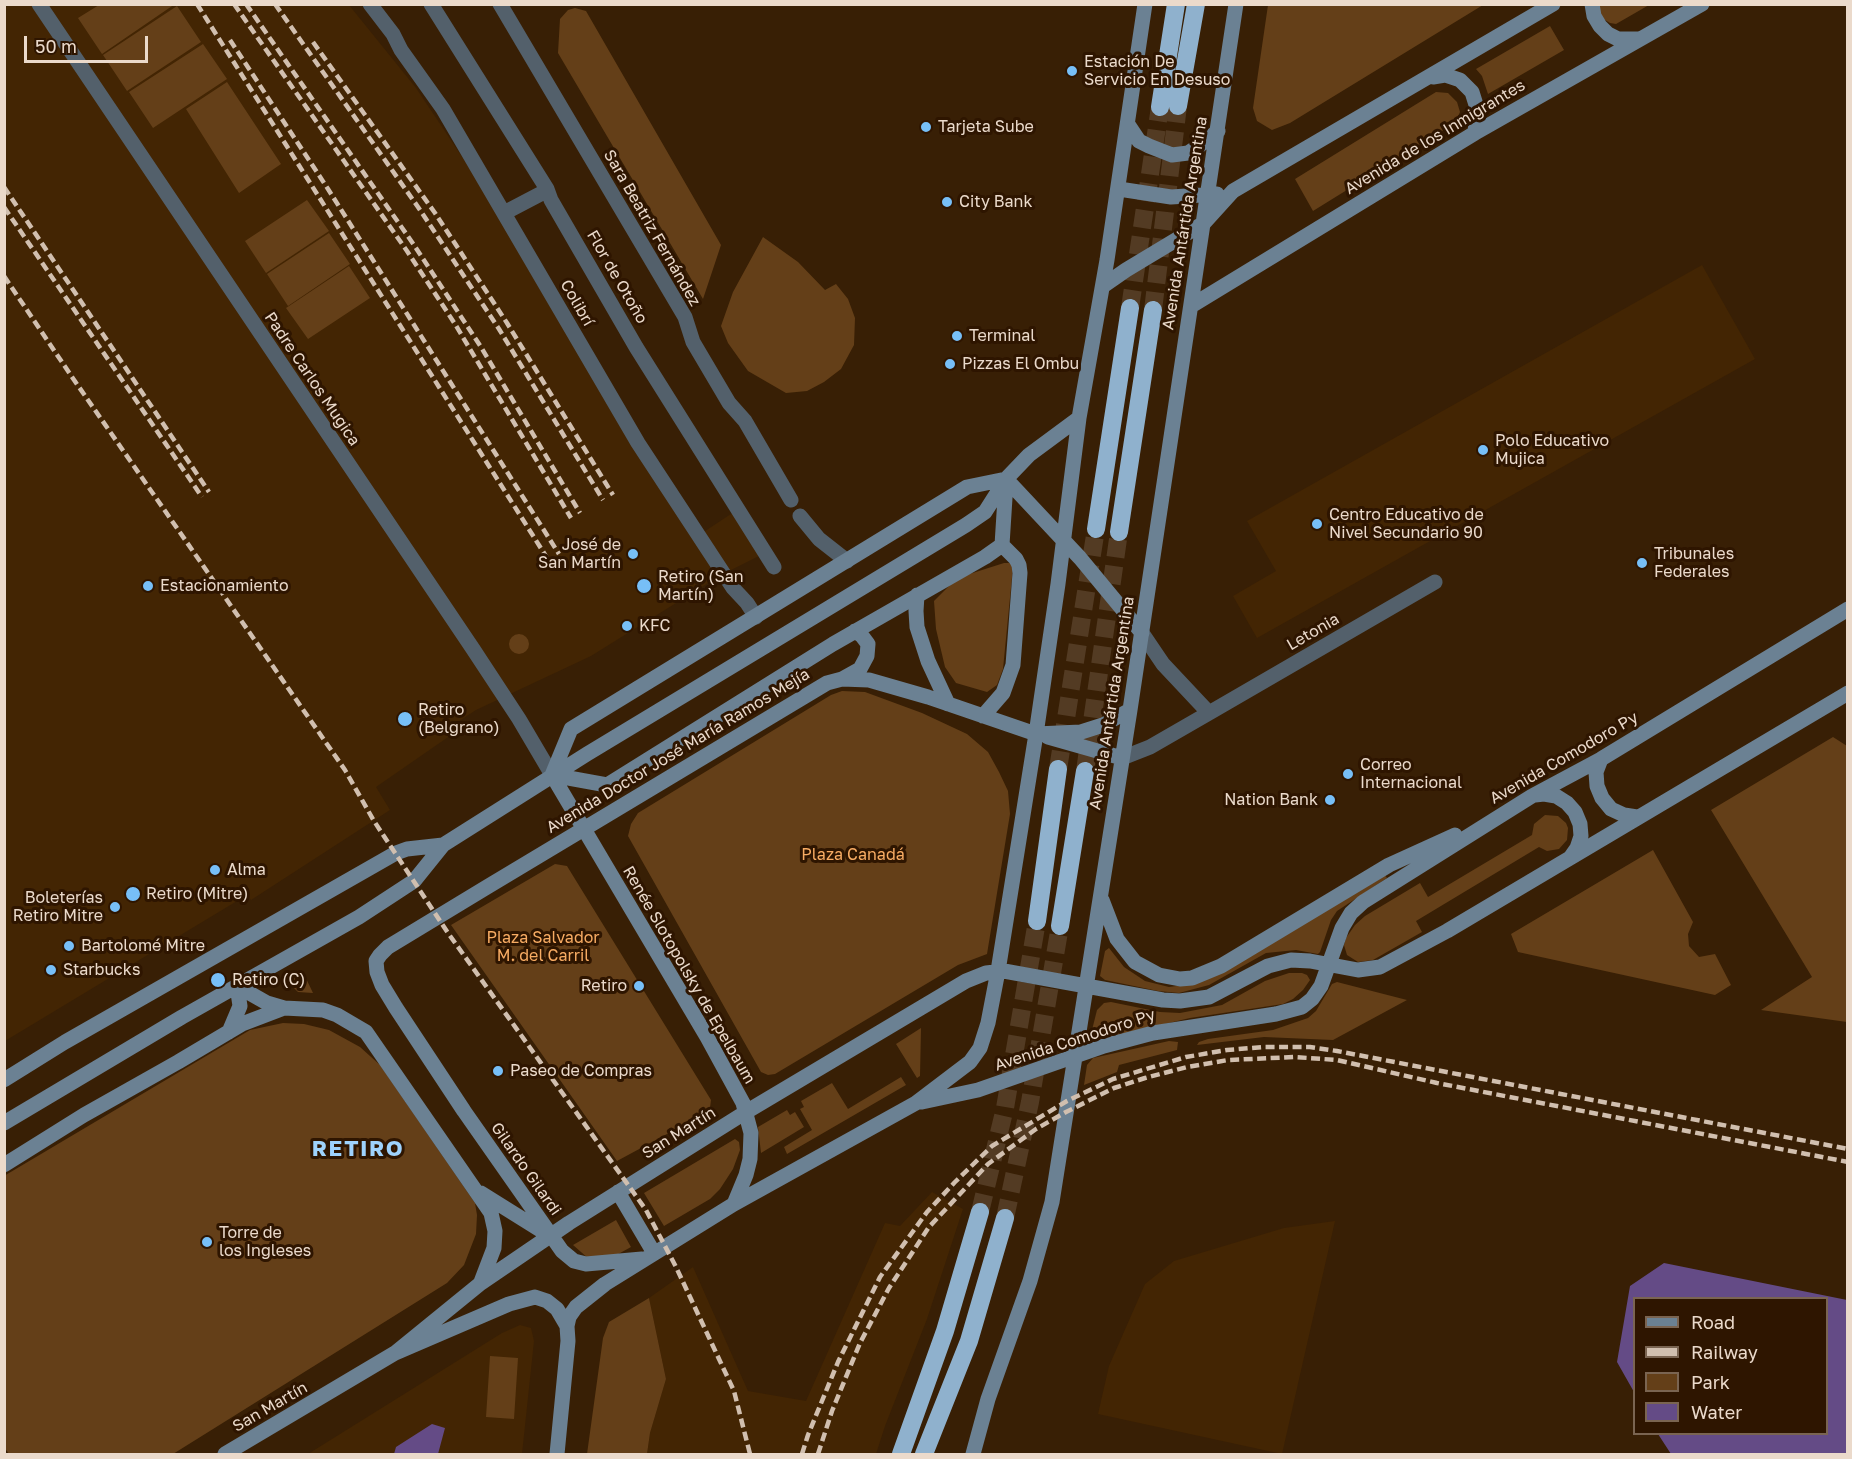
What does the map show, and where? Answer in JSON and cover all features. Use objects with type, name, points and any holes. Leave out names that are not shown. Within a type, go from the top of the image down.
[{"type":"highway","points":[[1176,4],[1169,107],[1196,4]]},
{"type":"highway","points":[[1096,529],[1130,308]]},
{"type":"highway","points":[[1119,532],[1153,310]]},
{"type":"highway","points":[[1037,921],[1058,769]]},
{"type":"highway","points":[[1060,926],[1085,771]]},
{"type":"highway","points":[[901,1455],[945,1331],[980,1212]]},
{"type":"highway","points":[[924,1455],[969,1341],[1005,1218]]},
{"type":"main road","points":[[557,1455],[568,1341],[567,1326],[569,1317],[584,1299],[734,1204],[916,1103],[970,1062],[977,1053],[986,1031],[998,971],[1036,734],[1079,418],[1119,189],[1145,4]]},
{"type":"main road","name":"Avenida Antártida Argentina","points":[[961,1455],[988,1399],[1013,1332],[1046,1227],[1142,633],[1236,4]]},
{"type":"main road","points":[[1103,286],[1204,223],[1233,191],[1554,4]]},
{"type":"main road","points":[[1592,4],[1594,16],[1608,34],[1618,39],[1641,39]]},
{"type":"main road","name":"Avenida de los Inmigrantes","points":[[1191,306],[1475,133],[1702,4]]},
{"type":"main road","points":[[1430,78],[1445,75],[1460,80],[1472,92],[1477,108],[1475,133]]},
{"type":"main road","points":[[1129,126],[1139,141],[1172,155],[1188,153],[1218,131]]},
{"type":"main road","points":[[1119,189],[1171,197],[1208,196],[1233,191]]},
{"type":"main road","points":[[4,1123],[182,1017],[359,917],[414,881],[443,845],[552,775],[966,525],[985,512],[1006,479],[1029,455],[1079,418]]},
{"type":"main road","points":[[1006,479],[1064,540],[1142,633]]},
{"type":"main road","points":[[983,716],[1003,693],[1013,665],[1020,573],[1016,559],[1002,545],[1006,479]]},
{"type":"main road","points":[[552,775],[571,729],[967,487],[1006,479]]},
{"type":"main road","name":"Avenida Doctor José María Ramos Mejía","points":[[552,775],[607,785],[855,631],[1002,545]]},
{"type":"main road","points":[[917,595],[917,627],[928,662],[948,704]]},
{"type":"main road","name":"Avenida Comodoro Py","points":[[916,1103],[978,1090],[1112,1044],[1160,1031],[1296,1009],[1308,1003],[1316,994],[1342,928],[1358,905],[1532,796],[1600,759],[1848,609]]},
{"type":"main road","points":[[842,679],[860,669],[867,656],[868,644],[855,631]]},
{"type":"main road","name":"Avenida Doctor José María Ramos Mejía","points":[[376,964],[378,957],[388,947],[827,683],[842,679],[869,680],[1036,734],[1081,732],[1103,725],[1130,710]]},
{"type":"main road","name":"Avenida Comodoro Py","points":[[998,971],[1180,1001],[1200,999],[1216,994],[1261,969],[1282,962],[1299,960],[1358,970],[1372,969],[1387,964],[1570,858],[1848,693]]},
{"type":"main road","points":[[1036,734],[1122,758]]},
{"type":"main road","points":[[1600,759],[1596,772],[1602,798],[1611,809],[1624,815],[1637,817]]},
{"type":"main road","name":"Renée Slotopolsky de Epelbaum","points":[[552,775],[707,1037],[746,1112],[750,1133],[750,1159],[734,1204]]},
{"type":"main road","points":[[1532,796],[1544,794],[1557,796],[1575,812],[1580,824],[1581,836],[1570,858]]},
{"type":"main road","points":[[1101,895],[1108,921],[1117,939],[1135,962],[1159,975],[1192,978],[1221,966],[1389,865],[1499,816]]},
{"type":"main road","points":[[4,1080],[65,1042],[396,853],[407,849],[443,845]]},
{"type":"main road","name":"Gilardo Gilardi","points":[[376,964],[382,986],[396,1008],[550,1236]]},
{"type":"main road","name":"San Martín","points":[[395,1353],[481,1283],[618,1192],[950,989],[974,977],[998,971]]},
{"type":"main road","points":[[237,986],[260,1000],[284,1008]]},
{"type":"main road","points":[[229,1032],[240,1006],[237,986]]},
{"type":"main road","points":[[4,1165],[84,1115],[242,1024],[284,1008]]},
{"type":"main road","name":"Gilardo Gilardi","points":[[284,1008],[323,1010],[366,1032],[476,1190],[550,1236]]},
{"type":"main road","points":[[476,1190],[491,1214],[495,1231],[492,1256],[481,1283]]},
{"type":"main road","points":[[618,1192],[649,1256]]},
{"type":"main road","points":[[550,1236],[567,1256],[581,1263],[596,1264],[649,1256]]},
{"type":"main road","name":"San Martín","points":[[225,1455],[395,1353],[509,1304],[531,1297],[542,1298],[561,1315],[567,1326]]},
{"type":"main road","name":"Avenida Antártida Argentina","points":[[973,1455],[988,1399]]},
{"type":"street","name":"Padre Carlos Mugica","points":[[39,4],[473,649],[552,775]]},
{"type":"street","name":"Colibrí","points":[[370,4],[443,109],[638,442],[733,588],[756,617]]},
{"type":"street","name":"Flor de Otoño","points":[[431,4],[547,189],[546,191],[636,347],[774,567]]},
{"type":"street","name":"Sara Beatriz Fernández","points":[[500,4],[685,317],[693,342],[729,403],[745,421],[790,500]]},
{"type":"street","points":[[504,213],[546,191]]},
{"type":"street","points":[[801,516],[819,539],[847,561]]},
{"type":"street","name":"Letonia","points":[[1122,758],[1149,747],[1435,582]]},
{"type":"street","points":[[1142,633],[1163,664],[1209,713]]},
{"type":"shaded area","points":[[5,5],[349,5],[416,88],[499,212],[696,537],[734,512],[761,555],[721,575],[591,656],[476,710],[450,727],[454,733],[376,787],[390,810],[251,900],[247,895],[5,1041]]},
{"type":"shaded area","name":"Polo Educativo Mujica","points":[[1702,265],[1755,359],[1257,638],[1233,596],[1276,571],[1247,521]]},
{"type":"shaded area","points":[[932,1192],[963,1209],[927,1319],[876,1454],[647,1454],[650,1433],[666,1379],[649,1298],[693,1267],[748,1391],[806,1401],[885,1223],[900,1226]]},
{"type":"shaded area","points":[[1335,1221],[1282,1454],[1098,1414],[1109,1366],[1145,1284],[1174,1261],[1284,1228]]},
{"type":"shaded area","points":[[520,1325],[531,1328],[534,1341],[522,1454],[308,1454],[502,1333]]},
{"type":"green space","points":[[175,4],[102,54],[78,18],[99,5]]},
{"type":"green space","points":[[1268,4],[1483,5],[1290,123],[1272,130],[1257,121],[1253,108]]},
{"type":"green space","points":[[1599,4],[1649,5],[1616,24],[1600,17]]},
{"type":"green space","points":[[177,6],[201,42],[127,91],[103,55]]},
{"type":"green space","points":[[575,8],[586,11],[721,245],[703,299],[558,53],[560,19],[568,10]]},
{"type":"green space","points":[[1550,26],[1564,50],[1488,94],[1482,76],[1476,69]]},
{"type":"green space","points":[[203,44],[227,79],[153,128],[129,92]]},
{"type":"green space","points":[[227,82],[281,164],[239,193],[186,109]]},
{"type":"green space","points":[[1436,92],[1448,93],[1457,102],[1460,112],[1455,123],[1313,211],[1295,179]]},
{"type":"green space","points":[[307,200],[329,231],[266,273],[245,241]]},
{"type":"green space","points":[[329,233],[350,264],[288,306],[267,274]]},
{"type":"green space","points":[[763,237],[798,262],[825,290],[836,284],[848,299],[855,318],[854,345],[841,369],[807,391],[786,393],[748,371],[728,343],[721,326],[733,292]]},
{"type":"green space","points":[[349,266],[370,298],[308,339],[286,308]]},
{"type":"green space","points":[[1010,563],[1013,567],[1003,669],[997,685],[987,692],[956,683],[945,667],[936,629],[934,601],[957,578]]},
{"type":"green space","points":[[515,634],[523,634],[529,640],[529,648],[523,654],[515,654],[509,648],[509,640]]},
{"type":"green space","name":"Plaza Canadá","points":[[842,691],[865,692],[922,713],[967,734],[988,752],[1008,791],[1010,814],[987,954],[958,965],[775,1074],[768,1075],[761,1072],[628,836],[631,824],[638,813],[831,695]]},
{"type":"green space","points":[[1833,737],[1847,746],[1847,1022],[1761,1010],[1812,977],[1711,810]]},
{"type":"green space","points":[[1545,815],[1558,816],[1566,823],[1567,840],[1559,849],[1547,851],[1539,847],[1416,921],[1422,932],[1373,960],[1358,962],[1347,955],[1344,945],[1346,938],[1365,916],[1420,883],[1428,897],[1532,835],[1534,824]]},
{"type":"green space","points":[[1653,850],[1693,922],[1688,934],[1689,946],[1699,957],[1715,954],[1731,985],[1715,995],[1518,952],[1511,934]]},
{"type":"green space","name":"Plaza Salvador M. del Carril","points":[[555,864],[567,866],[711,1100],[710,1108],[704,1114],[617,1161],[451,925]]},
{"type":"green space","points":[[1384,874],[1387,878],[1337,911],[1331,920],[1318,954],[1296,950],[1266,953],[1209,985],[1179,993],[1105,980],[1100,976],[1105,951],[1109,948],[1124,967],[1145,981],[1169,987],[1184,985]]},
{"type":"green space","points":[[302,970],[313,993],[298,992],[291,985],[292,976]]},
{"type":"green space","points":[[1289,973],[1302,973],[1310,980],[1293,999],[1283,1004],[1190,1018],[1101,1039],[1091,1034],[1097,1010],[1104,1003],[1111,1002],[1160,1012],[1180,1013],[1222,1005],[1265,981]]},
{"type":"green space","points":[[1337,982],[1407,1000],[1333,1040],[1264,1037],[1197,1045],[1208,1039],[1273,1030],[1308,1018],[1316,1011],[1332,984]]},
{"type":"green space","points":[[283,1023],[304,1024],[329,1030],[360,1047],[380,1065],[475,1203],[476,1234],[464,1265],[447,1283],[173,1454],[9,1454],[4,1447],[4,1176],[250,1030]]},
{"type":"green space","points":[[921,1028],[920,1076],[917,1078],[896,1044]]},
{"type":"green space","points":[[1169,1041],[1178,1042],[1177,1050],[1119,1065],[1117,1072],[1084,1085],[1087,1065],[1093,1058]]},
{"type":"green space","points":[[901,1077],[906,1085],[787,1154],[784,1147],[812,1130],[800,1109],[804,1107],[801,1101],[832,1083],[848,1109]]},
{"type":"green space","points":[[787,1110],[790,1115],[795,1112],[804,1127],[761,1153],[758,1127]]},
{"type":"green space","points":[[735,1139],[739,1142],[740,1150],[733,1169],[720,1189],[710,1199],[664,1226],[644,1193]]},
{"type":"green space","points":[[616,1220],[631,1247],[611,1258],[589,1259],[573,1245]]},
{"type":"green space","points":[[649,1298],[666,1379],[650,1433],[647,1454],[587,1454],[603,1338],[609,1322]]},
{"type":"green space","points":[[490,1356],[518,1358],[514,1419],[486,1417]]},
{"type":"water","points":[[1664,1263],[1847,1300],[1847,1454],[1671,1454],[1659,1435],[1828,1435],[1828,1297],[1633,1297],[1633,1390],[1617,1362],[1630,1286]]},
{"type":"water","points":[[432,1424],[445,1428],[438,1454],[394,1454],[396,1447]]},
{"type":"tunnel","points":[[1153,310],[1178,106]]},
{"type":"tunnel","points":[[1130,308],[1160,107]]},
{"type":"tunnel","points":[[1058,769],[1096,529]]},
{"type":"tunnel","points":[[1085,771],[1119,532]]},
{"type":"tunnel","points":[[980,1212],[1005,1108],[1037,921]]},
{"type":"tunnel","points":[[1005,1218],[1030,1102],[1060,926]]},
{"type":"railway","points":[[197,4],[549,561]]},
{"type":"railway","points":[[234,4],[407,251],[455,324],[571,518]]},
{"type":"railway","points":[[246,4],[414,245],[481,347],[580,513]]},
{"type":"railway","points":[[275,4],[418,207],[499,329],[603,500]]},
{"type":"railway","points":[[230,40],[328,189],[559,554]]},
{"type":"railway","points":[[313,42],[435,213],[507,323],[613,495]]},
{"type":"railway","points":[[4,187],[209,492]]},
{"type":"railway","points":[[4,207],[202,497]]},
{"type":"railway","points":[[4,276],[345,770],[374,821],[448,933],[646,1210],[676,1267],[734,1391],[750,1454]]},
{"type":"railway","points":[[802,1454],[838,1362],[880,1277],[927,1212],[955,1182],[992,1146],[1067,1101],[1113,1079],[1186,1057],[1263,1047],[1310,1047],[1848,1149]]},
{"type":"railway","points":[[818,1454],[832,1411],[860,1343],[889,1288],[929,1227],[988,1164],[1036,1129],[1114,1088],[1145,1078],[1187,1067],[1228,1060],[1294,1057],[1337,1060],[1437,1083],[1848,1162]]},
{"type":"place","name":"Estación De Servicio En Desuso","points":[[1072,71]]},
{"type":"place","name":"Tarjeta Sube","points":[[926,127]]},
{"type":"place","name":"City Bank","points":[[947,202]]},
{"type":"place","name":"Terminal","points":[[957,336]]},
{"type":"place","name":"Pizzas El Ombu","points":[[950,364]]},
{"type":"place","name":"Polo Educativo Mujica","points":[[1483,450]]},
{"type":"place","name":"Centro Educativo de Nivel Secundario 90","points":[[1317,524]]},
{"type":"place","name":"José de San Martín","points":[[633,554]]},
{"type":"place","name":"Tribunales Federales","points":[[1642,563]]},
{"type":"place","name":"Estacionamiento","points":[[148,586]]},
{"type":"place","name":"Retiro (San Martín)","points":[[644,586]]},
{"type":"place","name":"KFC","points":[[627,626]]},
{"type":"place","name":"Retiro (Belgrano)","points":[[405,719]]},
{"type":"place","name":"Correo Internacional","points":[[1348,774]]},
{"type":"place","name":"Nation Bank","points":[[1330,800]]},
{"type":"place","name":"Alma","points":[[215,870]]},
{"type":"place","name":"Retiro (Mitre)","points":[[133,894]]},
{"type":"place","name":"Boleterías Retiro Mitre","points":[[115,907]]},
{"type":"place","name":"Bartolomé Mitre","points":[[69,946]]},
{"type":"place","name":"Starbucks","points":[[51,970]]},
{"type":"place","name":"Retiro (C)","points":[[218,980]]},
{"type":"place","name":"Retiro","points":[[639,986]]},
{"type":"place","name":"Paseo de Compras","points":[[498,1071]]},
{"type":"place","name":"Torre de los Ingleses","points":[[207,1242]]},
{"type":"district","name":"RETIRO","points":[[358,1149]]}]
